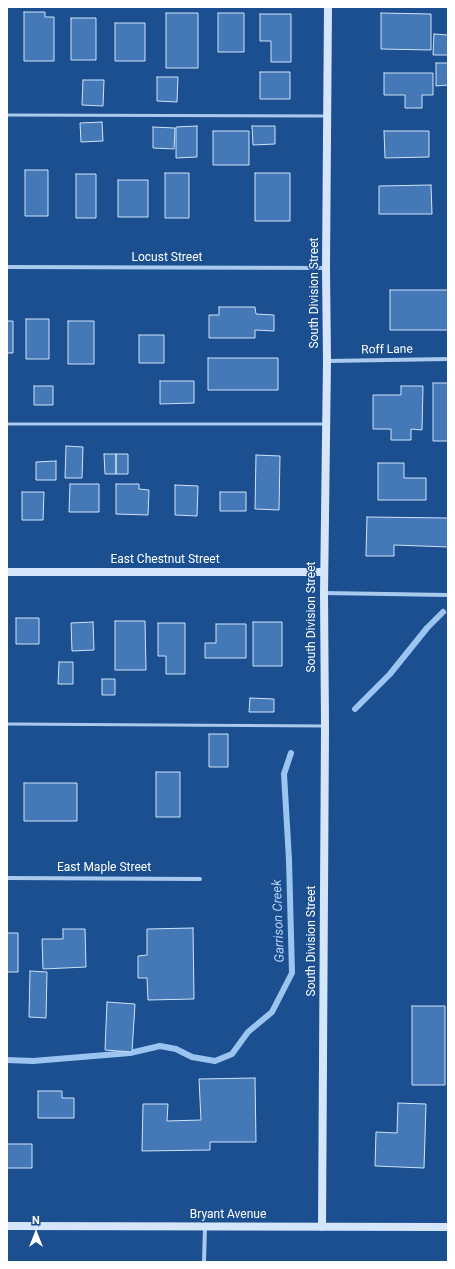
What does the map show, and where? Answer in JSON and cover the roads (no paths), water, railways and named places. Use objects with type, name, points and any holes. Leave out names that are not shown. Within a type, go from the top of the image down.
[{"type":"street","name":"South Division Street","points":[[322,1227],[325,726],[324,572],[327,361],[326,268],[328,7]]},
{"type":"street","name":"Locust Street","points":[[7,267],[326,268]]},
{"type":"street","name":"Roff Lane","points":[[327,361],[448,359]]},
{"type":"street","name":"East Chestnut Street","points":[[7,572],[324,572]]},
{"type":"street","points":[[324,593],[448,595]]},
{"type":"street","name":"East Maple Street","points":[[7,878],[200,879]]},
{"type":"street","name":"Bryant Avenue","points":[[7,1226],[448,1227]]},
{"type":"street","points":[[204,1262],[205,1226]]},
{"type":"lane","points":[[7,115],[328,116]]},
{"type":"lane","points":[[7,424],[326,424]]},
{"type":"lane","points":[[7,724],[325,726]]},
{"type":"waterway","name":"Garrison Creek","points":[[355,709],[390,674],[427,628],[443,612]]},
{"type":"waterway","name":"Garrison Creek","points":[[7,1060],[33,1061],[130,1053],[160,1046],[176,1049],[192,1057],[215,1061],[232,1054],[248,1032],[272,1012],[292,973],[289,860],[284,774],[291,753]]}]
